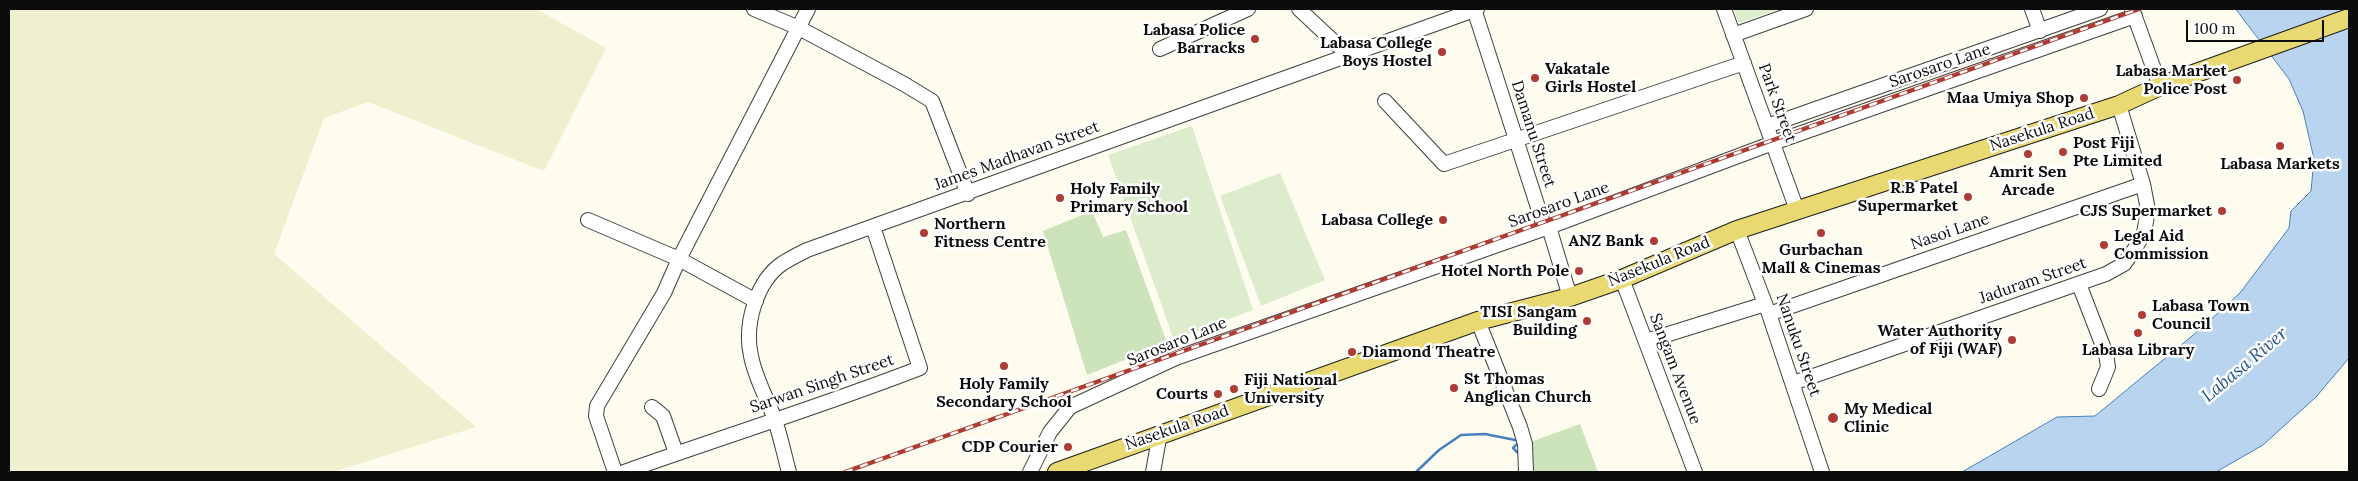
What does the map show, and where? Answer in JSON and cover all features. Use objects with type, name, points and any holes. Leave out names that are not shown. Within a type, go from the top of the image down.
[{"type":"main road","name":"Nasekula Road","points":[[1056,472],[1160,433],[1478,321],[1570,296],[1622,279],[1737,230],[2119,105],[2160,86],[2260,48],[2349,18]]},
{"type":"street","points":[[754,9],[799,28],[932,101],[968,194]]},
{"type":"street","points":[[615,472],[596,416],[597,406],[664,293],[678,259],[808,9]]},
{"type":"street","points":[[1160,48],[1248,9]]},
{"type":"street","points":[[1299,9],[1347,54]]},
{"type":"street","name":"James Madhavan Street","points":[[789,472],[775,419],[751,356],[749,340],[751,317],[756,301],[768,279],[782,263],[807,250],[968,194],[1347,54],[1475,9]]},
{"type":"street","name":"Damanu Street","points":[[1475,9],[1543,223],[1549,228],[1570,296]]},
{"type":"street","name":"Park Street","points":[[1724,9],[1797,210]]},
{"type":"street","points":[[1733,35],[1806,9]]},
{"type":"street","points":[[2032,9],[2040,31]]},
{"type":"street","points":[[1767,126],[2100,9]]},
{"type":"street","points":[[2133,13],[2160,86]]},
{"type":"street","name":"Sarosaro Lane","points":[[1030,472],[1050,432],[1070,407],[1176,358],[1549,228],[2133,13]]},
{"type":"street","points":[[1385,101],[1444,164],[1744,63]]},
{"type":"street","name":"Jaduram Street","points":[[1793,383],[2079,284],[2106,274],[2124,264],[2144,233],[2148,210],[2143,184],[2119,105]]},
{"type":"street","name":"Nasoi Lane","points":[[1646,341],[1767,309],[2143,184]]},
{"type":"street","points":[[588,220],[678,259],[756,301]]},
{"type":"street","name":"Sarwan Singh Street","points":[[624,472],[775,419],[838,400],[920,368],[873,227]]},
{"type":"street","name":"Nanuku Street","points":[[1737,230],[1793,383],[1822,472]]},
{"type":"street","name":"Sangam Avenue","points":[[1622,279],[1695,472]]},
{"type":"street","points":[[2079,284],[2106,354],[2108,367],[2099,389]]},
{"type":"street","points":[[1478,321],[1520,427],[1525,444],[1526,472]]},
{"type":"street","points":[[652,407],[663,416],[676,453]]},
{"type":"street","points":[[1153,472],[1160,433]]},
{"type":"green space","points":[[9,9],[536,9],[606,48],[544,171],[368,102],[324,118],[274,254],[476,427],[333,472],[9,472]]},
{"type":"green space","points":[[1734,9],[1779,9],[1739,23]]},
{"type":"green space","points":[[1192,126],[1253,310],[1174,340],[1108,155]]},
{"type":"green space","points":[[1280,173],[1325,280],[1261,306],[1220,196]]},
{"type":"green space","points":[[1092,211],[1103,237],[1126,230],[1167,343],[1087,375],[1043,231]]},
{"type":"green space","points":[[1580,424],[1598,472],[1525,472],[1525,444]]},
{"type":"water","name":"Labasa River","points":[[2236,9],[2349,9],[2349,358],[2316,397],[2263,445],[2216,472],[1962,472],[2057,417],[2095,416],[2198,331],[2240,293],[2289,228],[2291,211],[2311,191],[2314,159],[2303,111],[2289,79]]},
{"type":"waterway","points":[[1416,472],[1439,450],[1461,435],[1485,434],[1520,441],[1513,448],[1521,456]]},
{"type":"railway","points":[[845,472],[2139,9]]},
{"type":"place","name":"Labasa Police Barracks","points":[[1255,39]]},
{"type":"place","name":"Labasa College Boys Hostel","points":[[1442,52]]},
{"type":"place","name":"Vakatale Girls Hostel","points":[[1535,78]]},
{"type":"place","name":"Labasa Market Police Post","points":[[2237,80]]},
{"type":"place","name":"Maa Umiya Shop","points":[[2084,98]]},
{"type":"place","name":"Labasa Markets","points":[[2280,146]]},
{"type":"place","name":"Post Fiji Pte Limited","points":[[2063,152]]},
{"type":"place","name":"Amrit Sen Arcade","points":[[2028,154]]},
{"type":"place","name":"R.B Patel Supermarket","points":[[1968,197]]},
{"type":"place","name":"Holy Family Primary School","points":[[1060,198]]},
{"type":"place","name":"CJS Supermarket","points":[[2222,211]]},
{"type":"place","name":"Labasa College","points":[[1443,220]]},
{"type":"place","name":"Northern Fitness Centre","points":[[924,233]]},
{"type":"place","name":"Gurbachan Mall & Cinemas","points":[[1821,233]]},
{"type":"place","name":"ANZ Bank","points":[[1654,241]]},
{"type":"place","name":"Legal Aid Commission","points":[[2104,245]]},
{"type":"place","name":"Hotel North Pole","points":[[1579,271]]},
{"type":"place","name":"Labasa Town Council","points":[[2142,315]]},
{"type":"place","name":"TISI Sangam Building","points":[[1587,321]]},
{"type":"place","name":"Labasa Library","points":[[2138,333]]},
{"type":"place","name":"Water Authority of Fiji (WAF)","points":[[2012,340]]},
{"type":"place","name":"Diamond Theatre","points":[[1352,352]]},
{"type":"place","name":"Holy Family Secondary School","points":[[1004,366]]},
{"type":"place","name":"St Thomas Anglican Church","points":[[1454,388]]},
{"type":"place","name":"Fiji National University","points":[[1234,389]]},
{"type":"place","name":"Courts","points":[[1218,394]]},
{"type":"place","name":"My Medical Clinic","points":[[1833,418]]},
{"type":"place","name":"CDP Courier","points":[[1068,447]]}]
